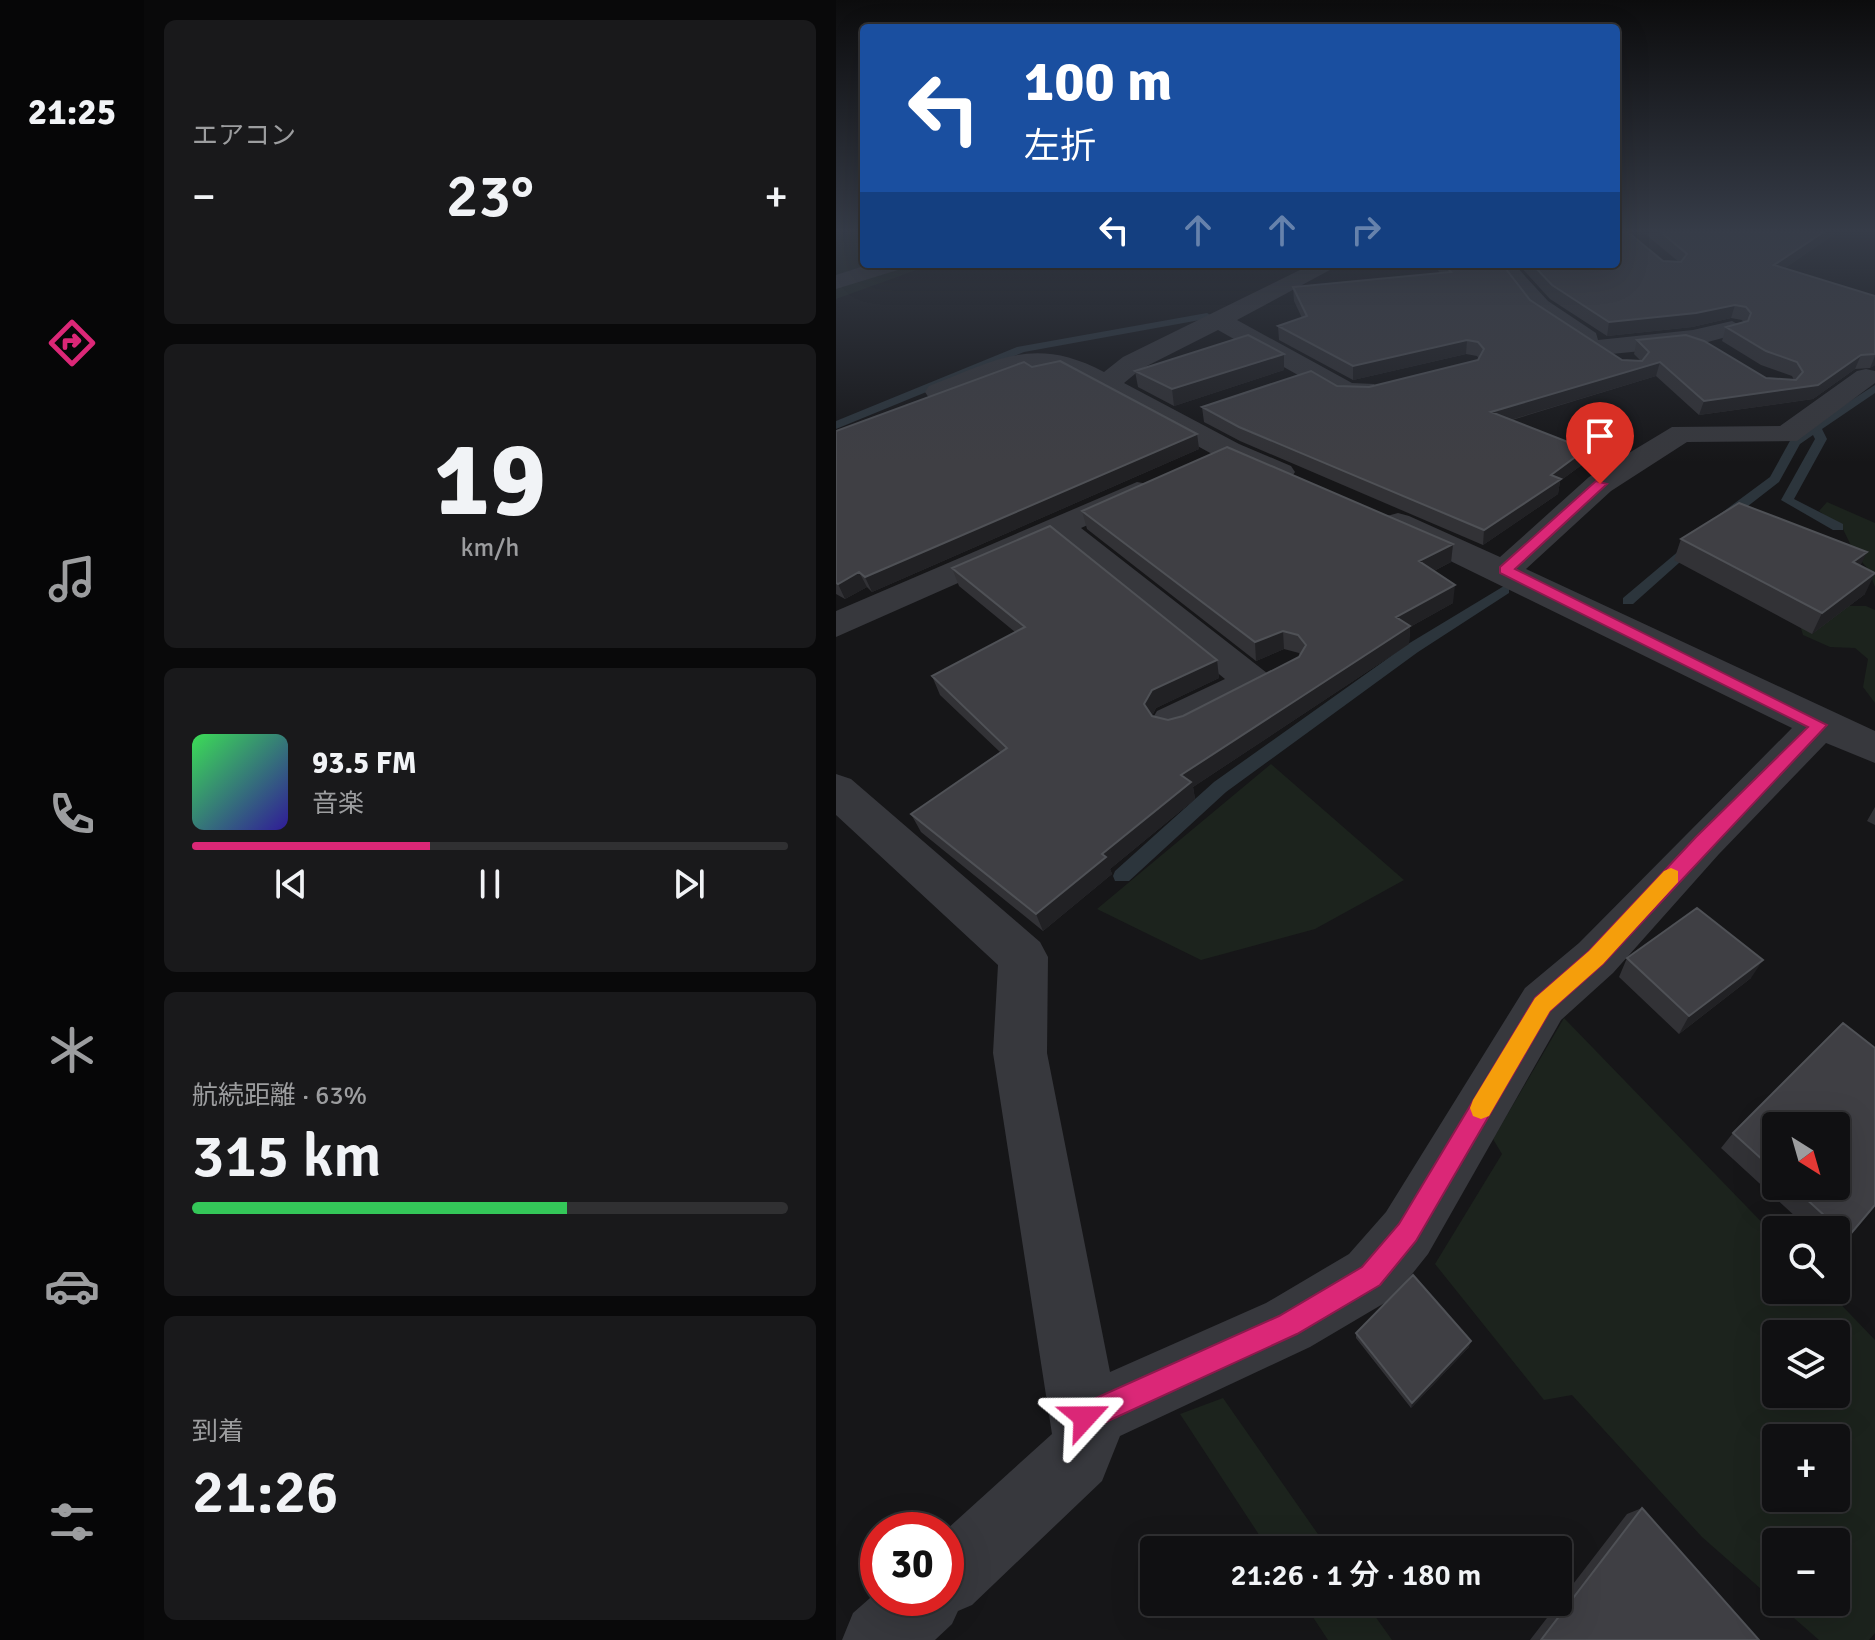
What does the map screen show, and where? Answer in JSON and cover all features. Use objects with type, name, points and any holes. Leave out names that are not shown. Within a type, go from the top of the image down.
[{"type":"street","points":[[1107,383],[1132,363],[1236,310]]},
{"type":"street","points":[[1544,310],[1630,366]]},
{"type":"street","points":[[1217,319],[1311,374],[1347,391],[1383,387]]},
{"type":"street","points":[[1601,347],[1693,338],[1732,328]]},
{"type":"street","points":[[1693,338],[1728,359]]},
{"type":"street","points":[[939,392],[1022,359],[1071,365],[1229,450],[1302,482]]},
{"type":"street","points":[[1282,383],[1311,374]]},
{"type":"street","points":[[1505,570],[1600,484],[1682,433],[1787,435],[1866,377]]},
{"type":"street","points":[[1172,419],[1212,405]]},
{"type":"street","points":[[836,625],[1229,450]]},
{"type":"street","points":[[1375,513],[1505,570],[1819,725],[1875,748]]},
{"type":"street","points":[[1058,526],[1269,673],[1171,721]]},
{"type":"street","points":[[1085,1417],[1288,1325],[1371,1276],[1407,1233],[1543,1004],[1596,958],[1703,842],[1819,725]]},
{"type":"street","points":[[836,790],[1023,957],[1020,1053],[1085,1417],[1086,1441],[1078,1457],[964,1562]]},
{"type":"street","points":[[880,1640],[906,1616]]},
{"type":"shaded area","points":[[1827,502],[1875,523],[1875,587],[1868,569],[1855,554],[1843,529],[1819,511]]},
{"type":"shaded area","points":[[1811,606],[1866,606],[1875,610],[1875,703],[1863,687],[1868,659],[1855,648],[1830,647],[1803,635],[1797,615]]},
{"type":"shaded area","points":[[1271,764],[1404,880],[1315,929],[1201,960],[1097,909]]},
{"type":"shaded area","points":[[1564,1018],[1762,1223],[1762,1304],[1840,1304],[1875,1340],[1875,1633],[1869,1640],[1819,1640],[1792,1616],[1850,1616],[1850,1528],[1762,1528],[1762,1590],[1702,1537],[1572,1395],[1544,1400],[1435,1264],[1502,1154],[1493,1139]]},
{"type":"shaded area","points":[[1223,1398],[1319,1536],[1260,1536],[1180,1414]]},
{"type":"shaded area","points":[[1312,1616],[1375,1616],[1392,1640],[1328,1640]]},
{"type":"building","points":[[1304,310],[1545,310],[1622,360],[1642,361],[1649,352],[1637,340],[1686,335],[1704,341],[1766,378],[1796,380],[1803,372],[1797,362],[1766,351],[1726,327],[1748,321],[1751,313],[1748,310],[1875,310],[1875,354],[1861,355],[1818,385],[1704,401],[1660,362],[1491,412],[1586,449],[1551,475],[1561,479],[1484,530],[1239,427],[1202,407],[1311,371],[1337,386],[1369,387],[1478,360],[1484,349],[1478,342],[1467,340],[1353,366],[1278,326],[1307,316]]},
{"type":"building","points":[[1590,310],[1713,310],[1696,313],[1609,322]]},
{"type":"building","points":[[1248,335],[1284,354],[1172,389],[1135,371]]},
{"type":"building","points":[[1060,361],[1197,434],[865,577],[859,572],[836,583],[836,431],[1024,362],[1032,367]]},
{"type":"building","points":[[1227,447],[1453,544],[1419,561],[1455,585],[1396,617],[1410,626],[1181,775],[1191,782],[1102,854],[1106,857],[1036,914],[911,814],[1007,748],[932,676],[1025,627],[952,568],[1050,526],[1217,660],[1152,690],[1144,704],[1152,716],[1168,720],[1183,716],[1299,657],[1306,645],[1298,635],[1283,631],[1255,642],[1082,511]]},
{"type":"building","points":[[1739,503],[1867,552],[1853,562],[1875,573],[1822,613],[1681,539]]},
{"type":"building","points":[[1697,908],[1763,960],[1689,1016],[1627,958]]},
{"type":"building","points":[[1843,1023],[1875,1048],[1875,1205],[1850,1235],[1850,1216],[1825,1216],[1807,1200],[1850,1200],[1850,1112],[1762,1112],[1762,1159],[1733,1133]]},
{"type":"building","points":[[1413,1275],[1471,1341],[1412,1403],[1356,1333]]},
{"type":"building","points":[[1642,1508],[1759,1640],[1541,1640],[1559,1616],[1572,1616],[1572,1599]]},
{"type":"waterway","points":[[836,425],[1021,349],[1207,316]]},
{"type":"waterway","points":[[1725,517],[1775,479],[1795,442],[1875,388]]},
{"type":"waterway","points":[[1816,429],[1821,439],[1787,500],[1838,527]]},
{"type":"waterway","points":[[1628,601],[1693,543]]},
{"type":"waterway","points":[[1122,876],[1220,787],[1413,648],[1504,590]]},
{"type":"slow traffic","points":[[1481,1108],[1543,1004],[1596,958],[1671,876]]},
{"type":"route","points":[[1085,1417],[1288,1325],[1371,1276],[1407,1233],[1543,1004],[1596,958],[1703,842],[1819,725],[1505,570],[1600,484]]}]
